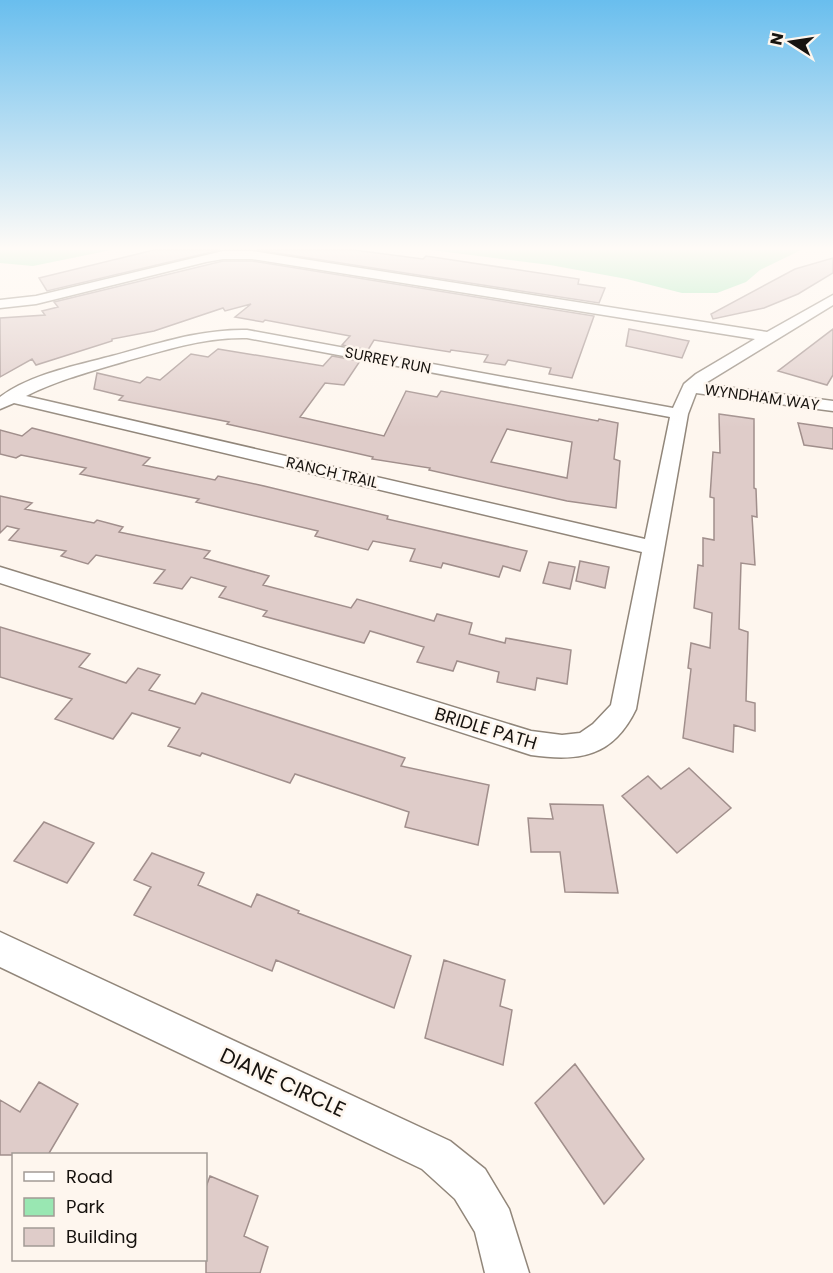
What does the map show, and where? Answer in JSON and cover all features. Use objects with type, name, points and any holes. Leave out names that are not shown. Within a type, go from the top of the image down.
[{"type":"street","points":[[595,309],[769,337]]},
{"type":"street","points":[[690,387],[716,367],[815,309]]},
{"type":"street","name":"SURREY RUN","points":[[5,400],[72,372],[190,338],[227,332],[679,414]]},
{"type":"street","name":"WYNDHAM WAY","points":[[690,387],[833,406]]},
{"type":"street","name":"BRIDLE PATH","points":[[0,575],[531,743],[559,748],[590,744],[606,731],[623,709],[679,414],[690,387]]},
{"type":"street","name":"RANCH TRAIL","points":[[5,400],[654,548]]},
{"type":"street","name":"DIANE CIRCLE","points":[[1,950],[436,1155],[470,1184],[494,1224],[507,1273]]},
{"type":"building","points":[[219,309],[154,331],[112,339],[112,341],[36,365],[32,359],[0,377],[0,318],[45,315],[42,311]]},
{"type":"building","points":[[244,309],[553,309],[594,316],[572,378],[549,374],[551,368],[508,360],[505,365],[484,362],[488,355],[451,350],[450,352],[374,340],[368,350],[342,345],[350,336],[265,320],[263,322],[235,317]]},
{"type":"building","points":[[720,309],[757,309],[713,319],[711,314]]},
{"type":"building","points":[[629,329],[689,341],[682,358],[626,346]]},
{"type":"building","points":[[833,329],[833,375],[827,385],[778,371]]},
{"type":"building","points":[[218,349],[323,366],[332,356],[360,361],[344,385],[325,383],[300,417],[384,436],[406,391],[437,397],[441,391],[618,423],[614,459],[620,461],[616,508],[567,501],[429,470],[430,468],[372,459],[373,457],[227,424],[229,422],[119,400],[123,396],[94,389],[97,373],[140,383],[147,377],[160,380],[191,354],[208,357]],"holes":[[[507,429],[572,442],[567,478],[491,462]]]},
{"type":"building","points":[[719,414],[754,419],[754,488],[756,489],[757,517],[752,516],[755,565],[741,563],[739,629],[748,632],[746,701],[755,703],[755,731],[734,725],[733,752],[683,738],[691,669],[688,668],[691,643],[710,648],[712,613],[694,608],[698,565],[703,566],[703,538],[714,540],[714,498],[710,497],[713,452],[720,453]]},
{"type":"building","points":[[798,423],[833,428],[833,449],[804,445]]},
{"type":"building","points":[[32,428],[150,458],[143,465],[215,480],[218,476],[264,486],[388,516],[387,519],[527,551],[520,571],[503,566],[499,577],[443,563],[441,568],[410,561],[415,549],[373,541],[368,550],[315,536],[318,531],[196,502],[199,499],[80,474],[86,468],[21,455],[16,458],[0,454],[0,430],[22,436]]},
{"type":"building","points":[[0,496],[32,503],[25,509],[94,523],[97,520],[123,527],[119,532],[210,551],[204,558],[269,576],[263,585],[351,608],[357,599],[434,621],[437,614],[472,623],[469,634],[505,643],[506,638],[571,650],[567,684],[537,678],[535,690],[497,682],[499,672],[457,661],[453,671],[417,662],[424,647],[370,631],[364,643],[263,616],[267,611],[219,597],[226,587],[191,577],[182,589],[154,583],[165,570],[96,555],[88,564],[61,556],[66,551],[9,540],[19,529],[7,526],[0,533]]},
{"type":"building","points":[[580,561],[609,567],[605,588],[576,581]]},
{"type":"building","points":[[549,562],[575,567],[570,589],[543,583]]},
{"type":"building","points":[[0,627],[90,654],[79,667],[126,683],[138,668],[160,675],[149,690],[195,704],[202,693],[405,758],[401,766],[489,785],[478,845],[405,827],[409,812],[295,774],[290,783],[202,753],[200,756],[168,746],[180,728],[132,713],[113,739],[55,719],[72,699],[0,677]]},
{"type":"building","points":[[689,768],[731,808],[677,853],[622,796],[648,776],[661,789]]},
{"type":"building","points":[[550,804],[603,805],[618,893],[565,892],[560,852],[531,852],[528,818],[553,819]]},
{"type":"building","points":[[44,822],[94,843],[67,883],[14,861]]},
{"type":"building","points":[[152,853],[204,873],[198,885],[251,907],[257,894],[299,911],[298,913],[411,956],[394,1008],[276,960],[272,971],[134,915],[151,887],[134,880]]},
{"type":"building","points":[[444,960],[505,980],[500,1006],[512,1010],[503,1065],[425,1038]]},
{"type":"building","points":[[575,1064],[644,1159],[604,1204],[535,1103]]},
{"type":"building","points":[[39,1082],[78,1104],[49,1153],[0,1155],[0,1100],[20,1112]]},
{"type":"building","points":[[210,1176],[258,1196],[244,1236],[268,1247],[260,1273],[206,1273],[207,1184]]}]
